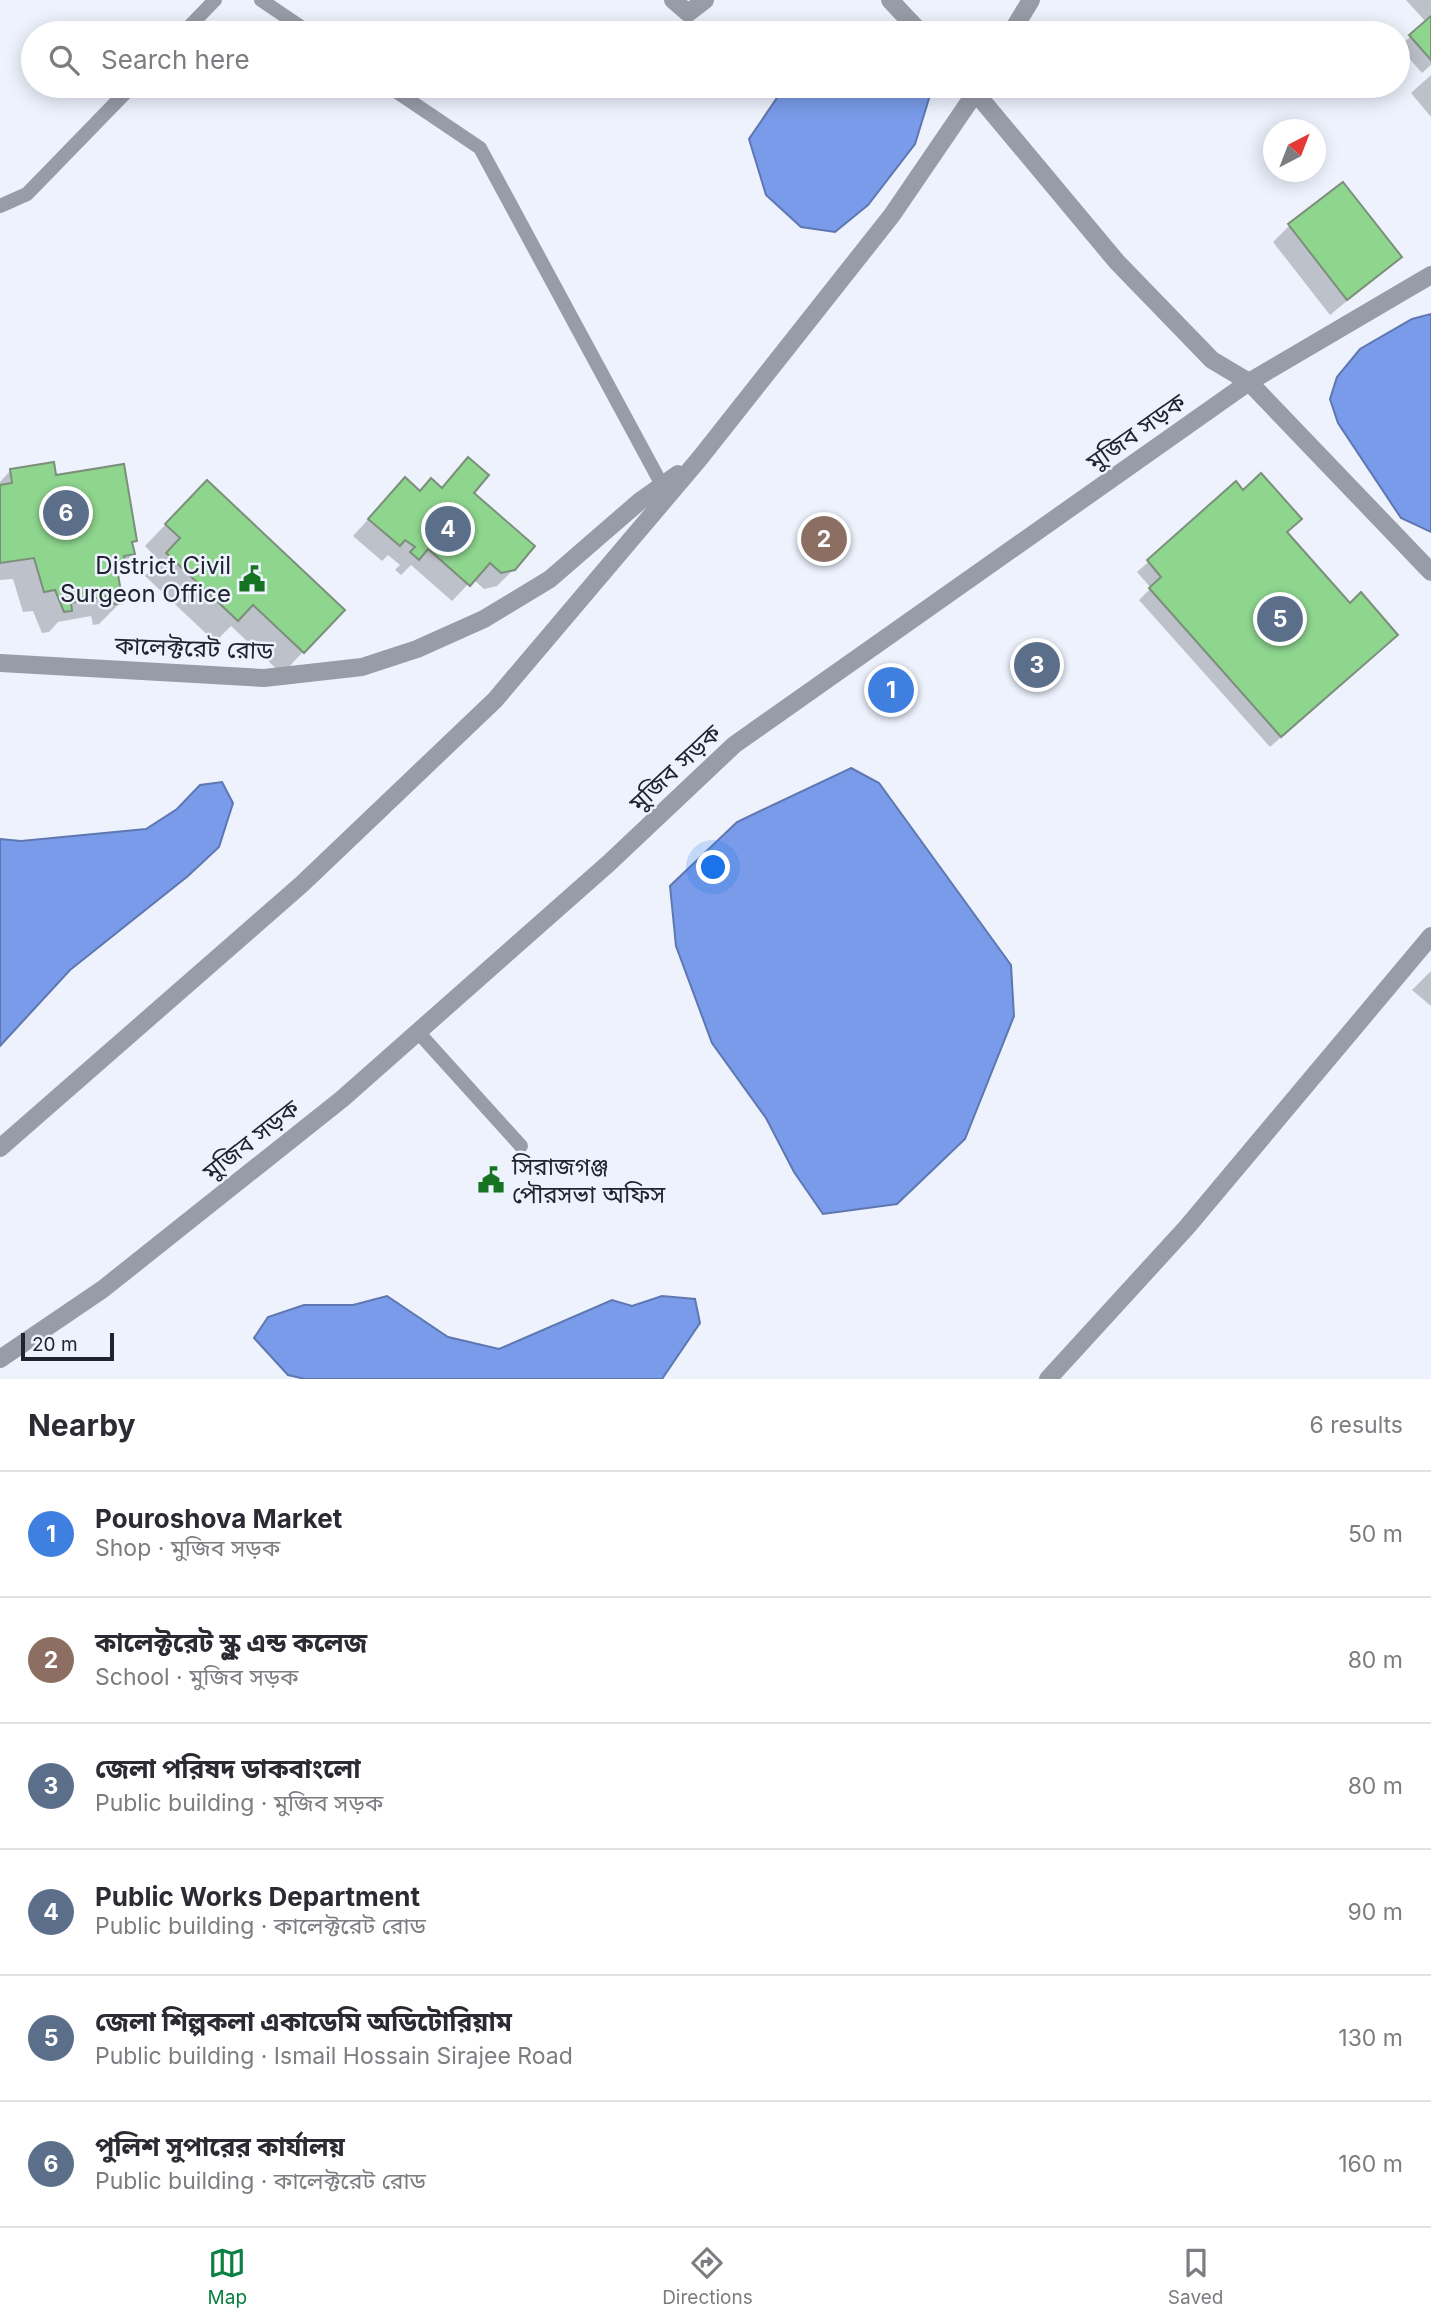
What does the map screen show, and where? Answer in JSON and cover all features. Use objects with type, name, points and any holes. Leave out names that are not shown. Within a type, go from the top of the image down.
[{"type":"street","points":[[673,0],[688,13],[705,0]]},
{"type":"street","points":[[890,0],[910,21]]},
{"type":"street","points":[[1018,21],[1031,0]]},
{"type":"street","points":[[0,1148],[302,884],[495,700],[700,458],[892,215],[969,98]]},
{"type":"street","points":[[984,98],[1117,262],[1212,360],[1249,382],[1431,572]]},
{"type":"street","name":"মুজিব সড়ক","points":[[0,1359],[103,1289],[342,1099],[609,863],[734,745],[1249,382],[1431,275]]},
{"type":"street","name":"কালেক্টরেট রোড","points":[[0,663],[264,678],[362,667],[417,649],[484,619],[550,579],[662,485],[700,458]]},
{"type":"street","points":[[1048,1379],[1186,1227],[1431,936]]},
{"type":"lane","points":[[195,21],[215,0]]},
{"type":"lane","points":[[261,0],[292,21]]},
{"type":"lane","points":[[0,206],[27,194],[120,98]]},
{"type":"lane","points":[[406,98],[480,148],[662,485]]},
{"type":"lane","points":[[418,1032],[521,1146]]},
{"type":"water","points":[[777,98],[929,98],[915,144],[868,205],[835,232],[801,227],[766,195],[749,139]]},
{"type":"water","points":[[1431,314],[1431,532],[1401,518],[1338,423],[1330,399],[1337,377],[1360,349],[1412,319]]},
{"type":"water","points":[[851,768],[879,783],[1011,965],[1014,1016],[965,1139],[897,1204],[823,1214],[794,1172],[766,1118],[712,1043],[676,946],[670,886],[737,822]]},
{"type":"water","points":[[222,782],[233,803],[219,847],[188,876],[70,970],[0,1046],[0,839],[21,841],[146,829],[177,809],[200,785]]},
{"type":"water","points":[[387,1296],[448,1337],[499,1349],[612,1300],[632,1306],[662,1296],[695,1299],[700,1323],[662,1379],[305,1379],[288,1375],[254,1338],[268,1317],[304,1305],[353,1305]]},
{"type":"building","points":[[1431,16],[1431,60],[1410,36]]},
{"type":"building","points":[[1343,182],[1402,257],[1347,300],[1288,224]]},
{"type":"building","points":[[468,457],[489,475],[474,493],[535,546],[515,570],[501,573],[490,563],[470,586],[428,549],[419,560],[410,552],[415,547],[405,540],[400,546],[368,519],[405,477],[420,491],[431,478],[442,488]]},
{"type":"building","points":[[54,462],[56,475],[124,464],[137,541],[132,542],[135,554],[124,556],[126,567],[117,569],[123,603],[114,604],[113,595],[71,603],[72,611],[64,612],[55,590],[44,592],[34,558],[0,563],[0,485],[12,483],[10,469]]},
{"type":"building","points":[[1261,473],[1302,519],[1287,532],[1350,603],[1361,592],[1398,635],[1281,737],[1149,588],[1161,577],[1147,560],[1236,481],[1243,490]]},
{"type":"building","name":"District Civil Surgeon Office","points":[[207,480],[345,610],[304,653],[253,605],[238,621],[166,553],[180,538],[165,524]]},
{"type":"place","name":"পুলিশ সুপারের কার্যালয়","points":[[66,513]]},
{"type":"place","name":"Public Works Department","points":[[448,529]]},
{"type":"place","name":"কালেক্টরেট স্কুল এন্ড কলেজ","points":[[824,539]]},
{"type":"place","name":"District Civil Surgeon Office","points":[[252,579]]},
{"type":"place","name":"জেলা শিল্পকলা একাডেমি অডিটোরিয়াম","points":[[1280,619]]},
{"type":"place","name":"জেলা পরিষদ ডাকবাংলো","points":[[1037,665]]},
{"type":"place","name":"Pouroshova Market","points":[[891,690]]},
{"type":"place","name":"সিরাজগঞ্জ পৌরসভা অফিস","points":[[491,1180]]}]
